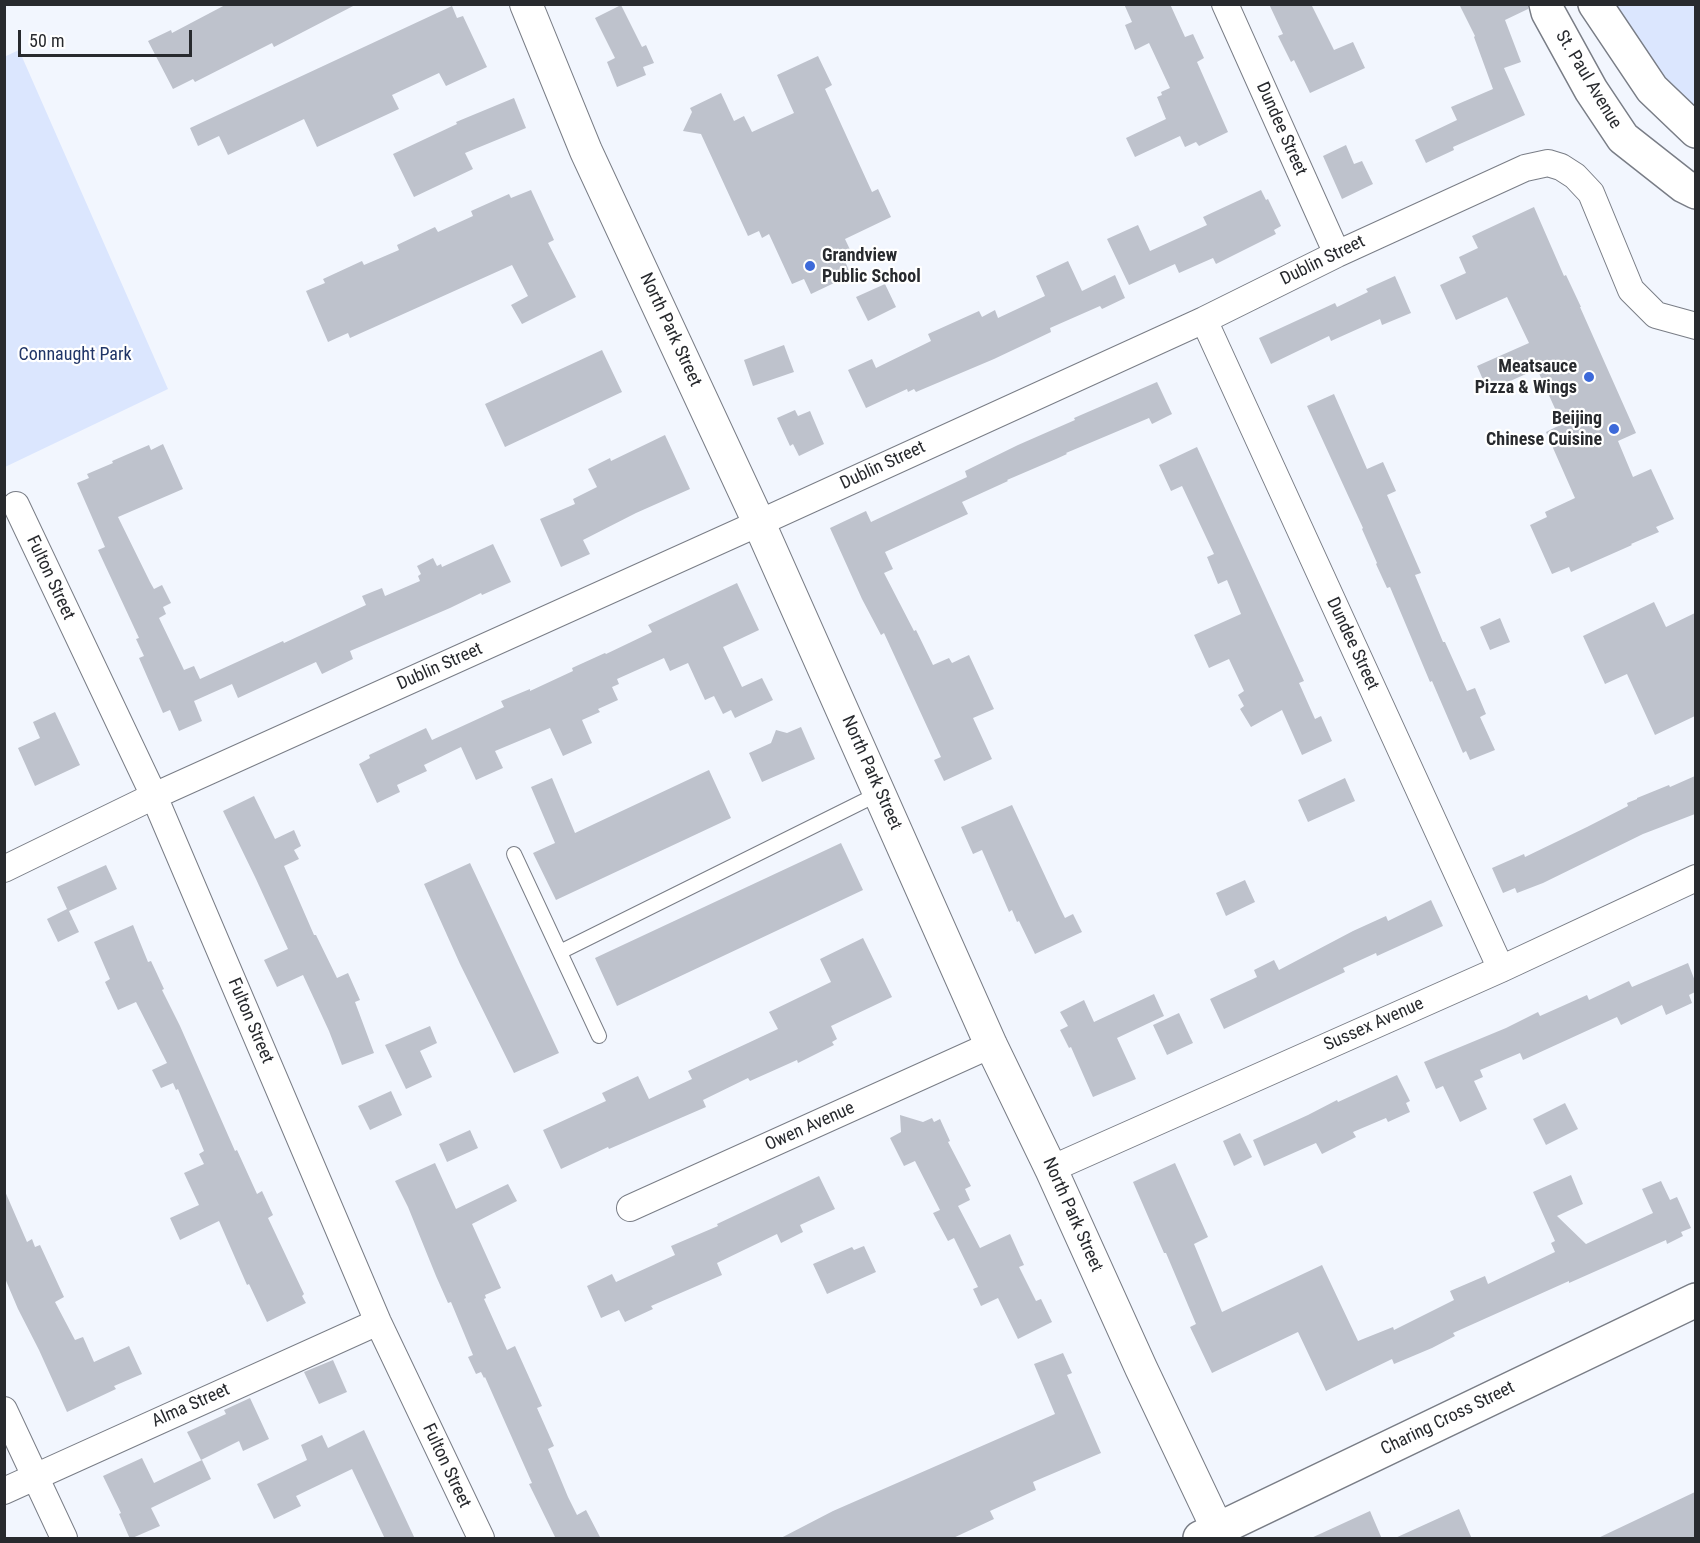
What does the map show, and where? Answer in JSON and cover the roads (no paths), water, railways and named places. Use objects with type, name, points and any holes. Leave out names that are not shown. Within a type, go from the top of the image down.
[{"type":"main road","name":"St. Paul Avenue","points":[[1546,4],[1548,12],[1591,90],[1623,138],[1684,186],[1695,192]]},
{"type":"main road","points":[[1595,4],[1652,89],[1695,131]]},
{"type":"main road","name":"Charing Cross Street","points":[[1213,1536],[1695,1300]]},
{"type":"street","name":"North Park Street","points":[[526,4],[586,151],[759,523],[991,1045],[1051,1169],[1141,1368],[1213,1536]]},
{"type":"street","name":"Dundee Street","points":[[1225,4],[1337,254]]},
{"type":"street","name":"Dublin Street","points":[[4,869],[154,796],[1204,320],[1337,254],[1525,168],[1548,163],[1575,176],[1591,193],[1631,290],[1656,315],[1695,326]]},
{"type":"street","name":"Dundee Street","points":[[1204,320],[1501,969]]},
{"type":"street","name":"Fulton Street","points":[[16,505],[154,796],[378,1322],[481,1539]]},
{"type":"street","name":"Sussex Avenue","points":[[1051,1169],[1501,969],[1695,878]]},
{"type":"street","name":"Owen Avenue","points":[[630,1208],[991,1045]]},
{"type":"street","name":"Alma Street","points":[[4,1491],[378,1322]]},
{"type":"street","points":[[4,1410],[64,1539]]},
{"type":"lane","points":[[560,952],[880,793]]},
{"type":"lane","points":[[514,854],[599,1036]]},
{"type":"place","name":"Grandview Public School","points":[[810,266]]},
{"type":"place","name":"Meatsauce Pizza & Wings","points":[[1589,377]]},
{"type":"place","name":"Beijing Chinese Cuisine","points":[[1614,429]]},
{"type":"park label","name":"Connaught Park","points":[[75,355]]}]
